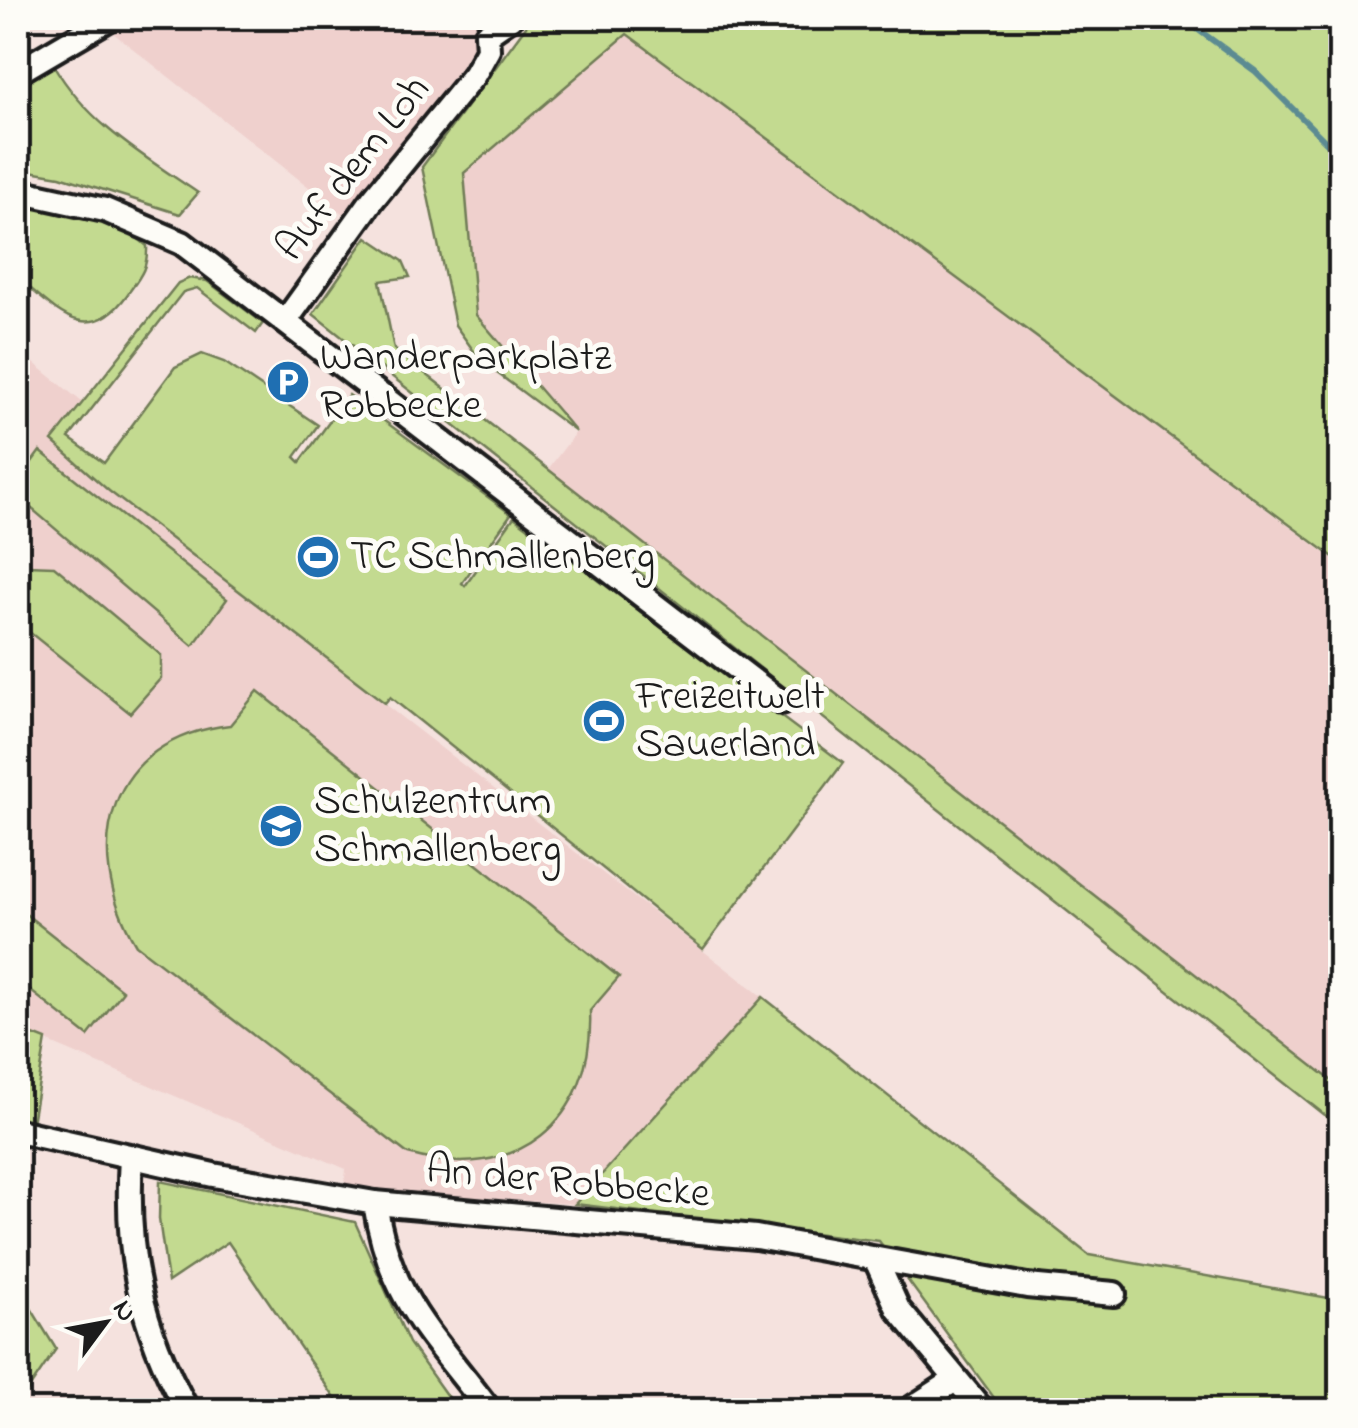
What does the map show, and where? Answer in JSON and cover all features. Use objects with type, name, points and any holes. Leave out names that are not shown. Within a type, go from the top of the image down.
[{"type":"street","points":[[18,72],[110,18]]},
{"type":"street","name":"Auf dem Loh","points":[[287,319],[374,199],[474,75],[488,50],[482,26],[510,18]]},
{"type":"street","name":"Auf dem Loh","points":[[18,190],[105,210],[170,237],[287,319],[781,702]]},
{"type":"street","name":"An der Robbecke","points":[[18,1131],[131,1157],[375,1203],[756,1237],[1027,1286],[1114,1294]]},
{"type":"street","points":[[131,1157],[130,1223],[139,1298],[155,1349],[187,1410]]},
{"type":"street","points":[[375,1203],[386,1258],[405,1303],[489,1410]]},
{"type":"street","points":[[876,1260],[898,1310],[982,1410]]},
{"type":"street","points":[[909,1410],[956,1380]]},
{"type":"shaded area","points":[[94,18],[497,18],[453,80],[343,214]]},
{"type":"shaded area","points":[[627,34],[1340,564],[1340,1087],[546,472],[576,432],[476,315],[464,173]]},
{"type":"shaded area","name":"Schulzentrum Schmallenberg","points":[[18,350],[82,402],[52,441],[109,491],[763,997],[574,1204],[344,1189],[346,1169],[18,1029]]},
{"type":"green space","points":[[532,18],[1340,18],[1340,562],[627,34],[464,173],[476,315],[576,432],[481,361],[455,325],[422,167]]},
{"type":"green space","points":[[53,64],[99,121],[198,193],[180,214],[60,176],[18,169],[18,90]]},
{"type":"green space","points":[[18,205],[103,221],[147,246],[142,272],[113,311],[85,322],[72,318],[18,278]]},
{"type":"green space","points":[[367,237],[403,261],[410,277],[380,281],[394,349],[1340,1087],[1340,1127],[313,314]]},
{"type":"green space","points":[[190,278],[207,281],[263,323],[256,333],[197,288],[183,292],[69,438],[104,463],[175,367],[202,354],[224,362],[318,425],[295,457],[300,462],[349,395],[511,514],[462,583],[465,586],[514,517],[843,763],[703,949],[390,697],[385,703],[109,491],[52,441],[178,283]]},
{"type":"green space","points":[[40,451],[227,599],[193,646],[18,497],[18,481]]},
{"type":"green space","points":[[27,565],[54,566],[161,655],[161,678],[130,713],[18,623],[18,579]]},
{"type":"green space","points":[[258,691],[619,977],[590,1011],[588,1050],[579,1085],[563,1113],[541,1136],[514,1152],[482,1160],[447,1161],[408,1154],[136,945],[119,909],[109,872],[109,837],[116,804],[132,775],[156,751],[189,734],[230,725]]},
{"type":"green space","points":[[18,908],[123,991],[88,1036],[18,981]]},
{"type":"green space","points":[[763,997],[1089,1255],[1340,1300],[1340,1410],[1003,1410],[879,1241],[575,1204]]},
{"type":"green space","points":[[18,1029],[46,1040],[32,1123],[18,1120]]},
{"type":"green space","points":[[160,1181],[355,1222],[409,1343],[449,1399],[432,1410],[343,1410],[228,1242],[168,1282],[159,1219]]},
{"type":"green space","points":[[18,1287],[56,1349],[22,1399],[18,1395]]},
{"type":"waterway","points":[[1182,18],[1255,71],[1340,156]]},
{"type":"place","name":"Wanderparkplatz Robbecke","points":[[288,382]]},
{"type":"place","name":"TC Schmallenberg","points":[[318,557]]},
{"type":"place","name":"Freizeitwelt Sauerland","points":[[604,721]]},
{"type":"place","name":"Schulzentrum Schmallenberg","points":[[281,826]]}]
